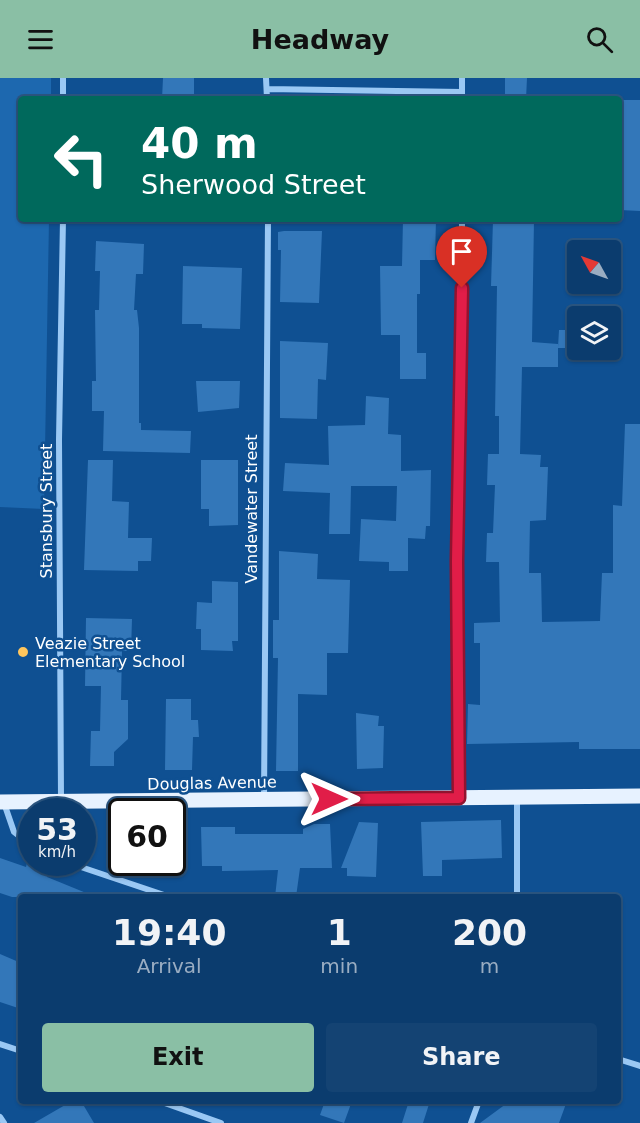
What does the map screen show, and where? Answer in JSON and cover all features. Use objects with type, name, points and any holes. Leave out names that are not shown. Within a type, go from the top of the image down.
[{"type":"main road","name":"Douglas Avenue","points":[[96,802],[640,796]]},
{"type":"main road","name":"Douglas Avenue","points":[[2,802],[18,802]]},
{"type":"street","points":[[63,78],[63,96]]},
{"type":"street","points":[[267,78],[267,96]]},
{"type":"street","points":[[267,89],[462,96],[462,78]]},
{"type":"street","name":"Stansbury Street","points":[[61,798],[59,440],[63,222]]},
{"type":"street","name":"Vandewater Street","points":[[264,800],[267,222]]},
{"type":"street","points":[[459,798],[457,561],[461,427],[462,222]]},
{"type":"street","points":[[517,798],[517,894]]},
{"type":"street","points":[[2,802],[14,831],[18,834]]},
{"type":"street","points":[[96,872],[161,894]]},
{"type":"street","points":[[0,1044],[18,1050]]},
{"type":"street","points":[[621,1060],[640,1066]]},
{"type":"street","points":[[167,1104],[221,1123]]},
{"type":"street","points":[[471,1123],[478,1104]]},
{"type":"street","points":[[0,1117],[4,1123]]},
{"type":"shaded area","points":[[0,78],[51,78],[51,96],[18,96],[18,222],[49,222],[44,509],[0,507]]},
{"type":"building","points":[[163,78],[194,78],[194,96],[162,96]]},
{"type":"building","points":[[505,78],[527,78],[526,96],[505,96]]},
{"type":"building","points":[[622,100],[640,100],[640,211],[622,210]]},
{"type":"building","points":[[403,222],[436,222],[435,260],[420,260],[420,294],[417,294],[417,353],[426,353],[426,379],[400,379],[400,335],[381,335],[380,266],[402,266]]},
{"type":"building","points":[[493,222],[534,222],[532,342],[558,344],[558,347],[559,330],[567,330],[567,348],[558,348],[558,367],[522,367],[520,454],[541,455],[540,467],[548,467],[546,520],[530,521],[529,573],[541,573],[542,622],[600,621],[602,573],[613,573],[613,505],[622,506],[625,424],[640,424],[640,749],[579,749],[579,742],[467,744],[468,704],[480,705],[480,643],[474,643],[474,623],[500,622],[499,562],[486,562],[487,533],[493,533],[495,485],[487,485],[488,454],[499,454],[499,416],[495,416],[497,286],[491,286]]},
{"type":"building","points":[[322,231],[319,303],[280,302],[281,250],[278,250],[278,232]]},
{"type":"building","points":[[96,241],[144,244],[143,274],[136,274],[134,310],[137,310],[139,328],[139,423],[141,423],[141,430],[191,431],[190,453],[103,451],[104,411],[92,411],[92,381],[96,381],[95,310],[99,310],[100,271],[95,271]]},
{"type":"building","points":[[183,266],[242,268],[240,329],[202,328],[202,324],[182,324]]},
{"type":"building","points":[[280,341],[328,343],[326,380],[318,379],[317,419],[280,418]]},
{"type":"building","points":[[196,381],[240,381],[239,408],[198,412]]},
{"type":"building","points":[[366,396],[389,398],[388,434],[401,435],[401,471],[431,470],[430,526],[426,526],[425,539],[408,538],[408,571],[389,571],[389,562],[359,561],[361,519],[396,521],[397,486],[351,486],[350,534],[329,534],[330,493],[283,491],[285,463],[329,465],[328,426],[365,425]]},
{"type":"building","points":[[88,460],[113,460],[112,501],[129,502],[128,538],[152,538],[151,561],[138,561],[138,571],[84,570]]},
{"type":"building","points":[[201,460],[238,460],[238,525],[209,526],[209,509],[201,509]]},
{"type":"building","points":[[279,551],[318,554],[317,579],[350,580],[348,653],[327,653],[327,695],[298,694],[298,771],[276,771],[278,658],[273,658],[273,620],[279,620]]},
{"type":"building","points":[[212,581],[238,582],[238,641],[232,641],[233,651],[201,650],[201,629],[196,629],[197,602],[212,603]]},
{"type":"building","points":[[86,618],[132,619],[131,651],[122,651],[121,700],[128,700],[128,739],[114,752],[114,766],[90,766],[91,731],[100,731],[101,686],[85,686]]},
{"type":"building","points":[[166,699],[191,699],[191,720],[198,720],[199,737],[193,737],[192,770],[165,770]]},
{"type":"building","points":[[356,713],[379,716],[378,726],[384,726],[383,768],[357,769]]},
{"type":"building","points":[[501,820],[502,858],[442,860],[442,876],[423,876],[421,822]]},
{"type":"building","points":[[359,822],[378,823],[376,877],[347,876],[347,868],[341,868]]},
{"type":"building","points":[[314,824],[330,824],[332,868],[300,868],[296,894],[275,894],[278,870],[222,871],[222,866],[202,866],[201,827],[235,827],[235,834],[303,834],[303,829]]},
{"type":"building","points":[[0,858],[18,864],[18,876],[47,876],[89,894],[18,894],[18,897],[0,893]]},
{"type":"building","points":[[0,954],[18,962],[18,1008],[0,1002]]},
{"type":"building","points":[[67,1104],[83,1104],[94,1123],[34,1123]]},
{"type":"building","points":[[324,1104],[351,1104],[344,1123],[320,1115]]},
{"type":"building","points":[[408,1104],[429,1104],[423,1123],[402,1123]]},
{"type":"building","points":[[506,1104],[566,1104],[559,1123],[480,1123]]},
{"type":"place","name":"Veazie Street Elementary School","points":[[23,652]]},
{"type":"route","points":[[329,799],[459,798],[457,561],[462,288]]}]
